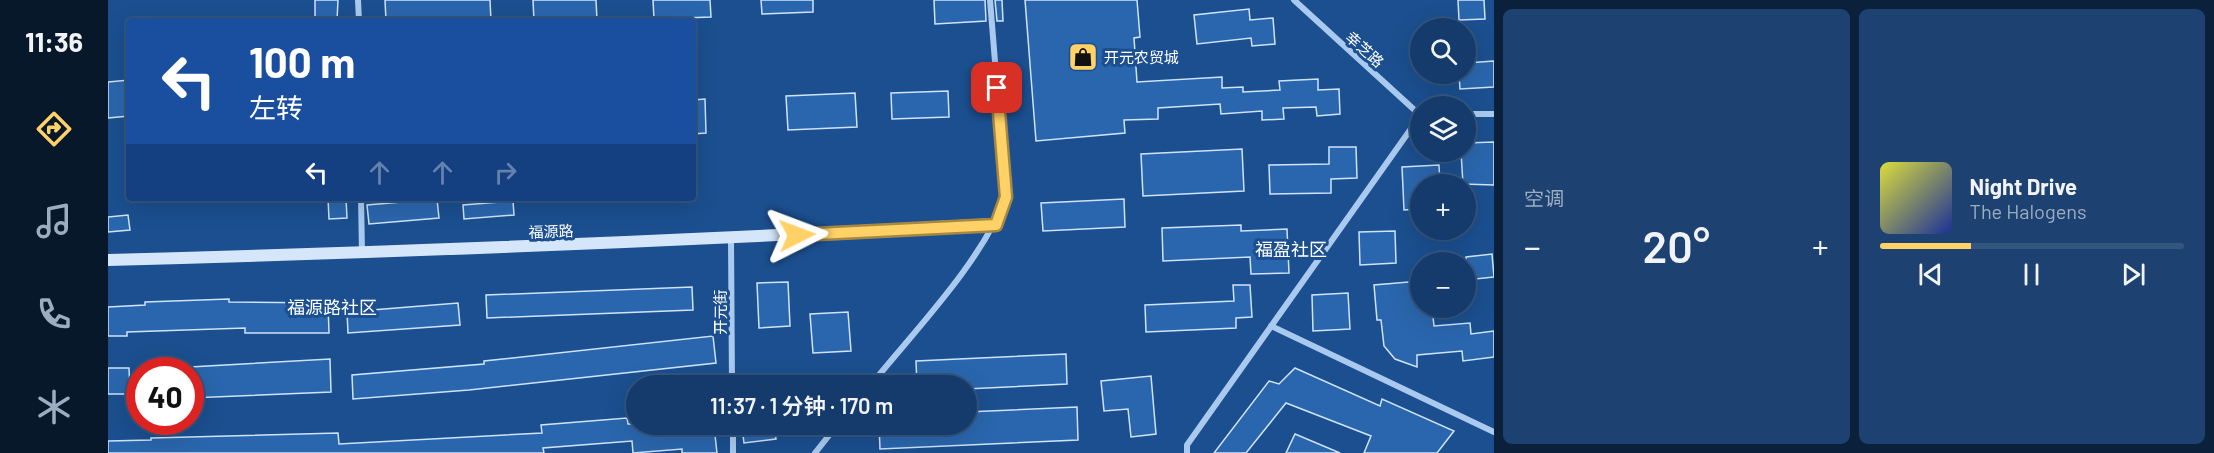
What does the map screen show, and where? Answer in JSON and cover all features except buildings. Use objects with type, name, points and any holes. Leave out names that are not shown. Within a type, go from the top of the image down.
[{"type":"street","points":[[358,0],[358,18]]},
{"type":"street","points":[[879,375],[974,257],[996,225],[1006,197],[990,0]]},
{"type":"street","name":"幸芝路","points":[[1294,0],[1410,106]]},
{"type":"street","points":[[1476,114],[1494,114]]},
{"type":"street","points":[[1187,453],[1186,445],[1410,129]]},
{"type":"street","points":[[361,201],[362,254]]},
{"type":"street","name":"福源路","points":[[108,260],[362,254],[731,239],[996,225]]},
{"type":"street","name":"开元街","points":[[731,239],[732,375]]},
{"type":"street","points":[[1271,326],[1494,432]]},
{"type":"street","points":[[733,435],[733,453]]},
{"type":"street","points":[[815,453],[829,435]]},
{"type":"place","name":"开元农贸城","points":[[1083,57]]},
{"type":"district","name":"福盈社区","points":[[1291,249]]},
{"type":"district","name":"福源路社区","points":[[332,307]]},
{"type":"route","points":[[797,235],[996,225],[1006,197],[997,88]]}]
